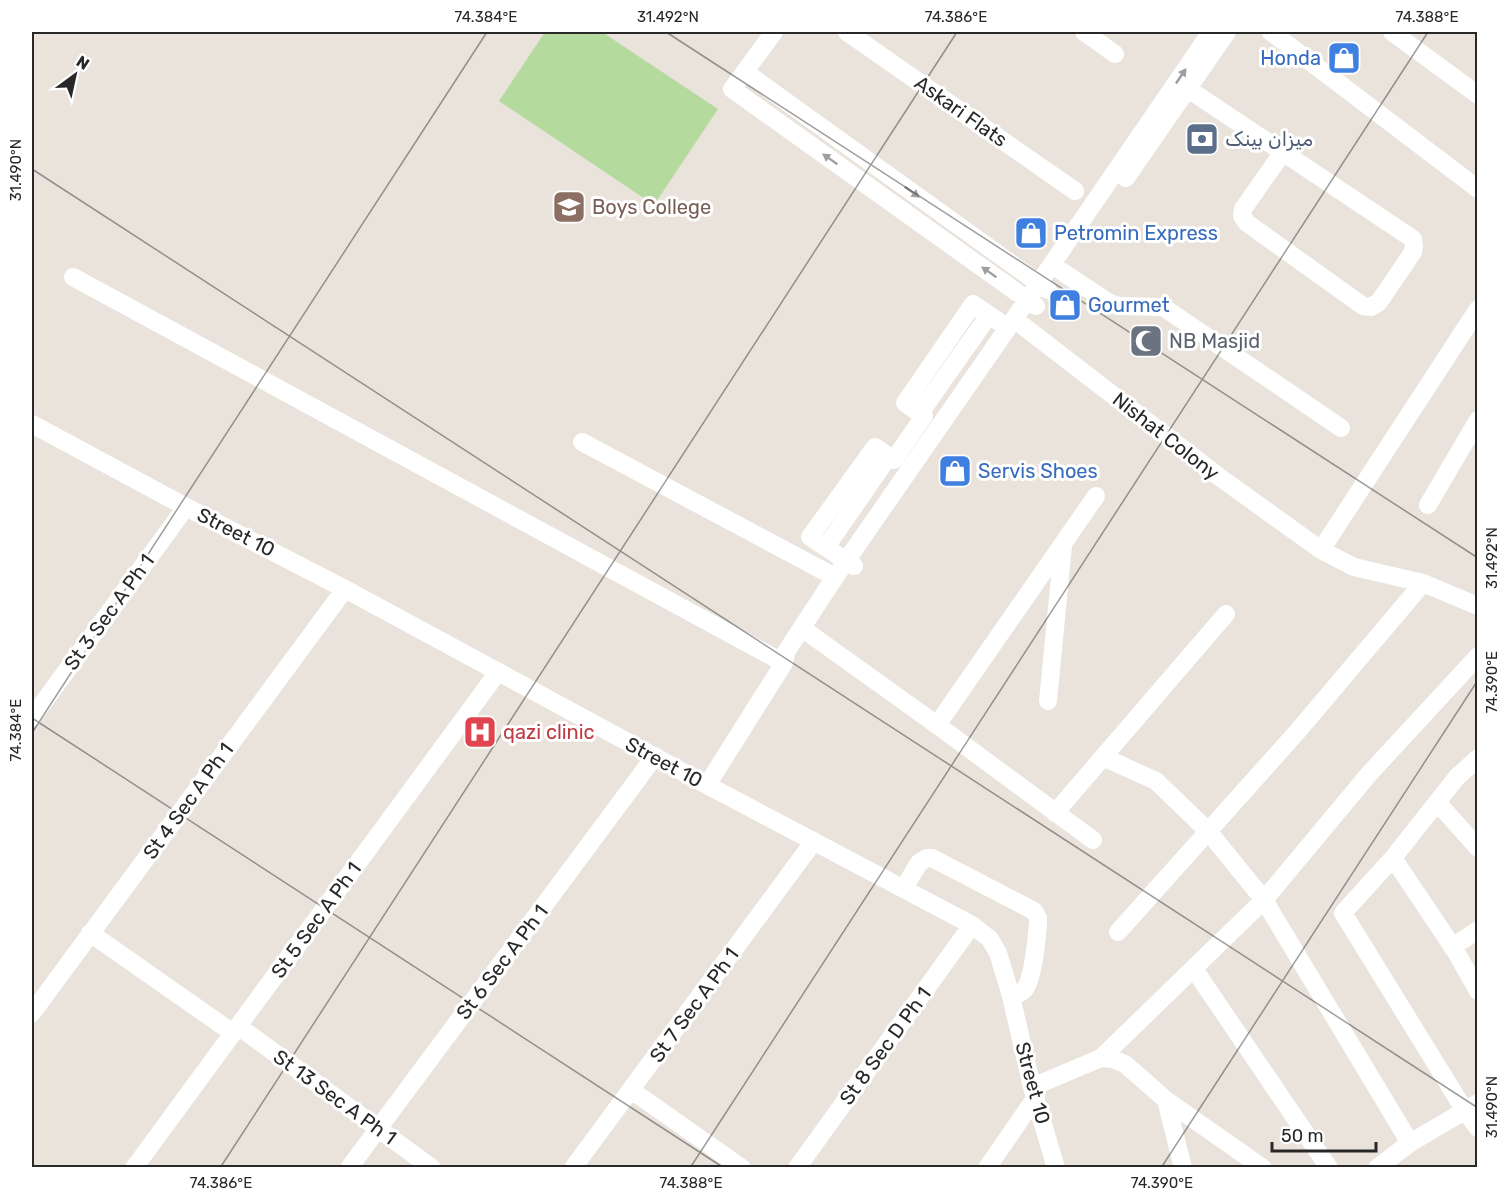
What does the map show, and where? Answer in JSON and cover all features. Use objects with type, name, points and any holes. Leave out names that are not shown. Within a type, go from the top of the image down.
[{"type":"street","points":[[774,32],[732,89],[1032,303]]},
{"type":"street","name":"Askari Flats","points":[[847,32],[1075,191]]},
{"type":"street","points":[[1084,32],[1115,54]]},
{"type":"street","points":[[784,663],[793,657],[810,634],[924,443],[1044,287],[1211,32]]},
{"type":"street","points":[[1044,287],[1060,271],[1227,32]]},
{"type":"street","points":[[1271,32],[1478,189]]},
{"type":"street","points":[[1392,32],[1478,95]]},
{"type":"street","points":[[745,72],[1044,287]]},
{"type":"street","points":[[1188,89],[1283,152],[1413,239],[1413,252],[1379,302],[1371,307],[1364,306],[1344,292],[1247,223],[1242,216],[1243,209],[1283,152]]},
{"type":"street","points":[[877,192],[888,175]]},
{"type":"street","points":[[1060,271],[1118,306],[1163,307],[1341,428]]},
{"type":"street","points":[[73,277],[784,663]]},
{"type":"street","points":[[1321,550],[1477,310]]},
{"type":"street","name":"Nishat Colony","points":[[924,443],[924,416],[920,413],[988,315],[1015,324],[1321,550],[1354,567],[1423,583],[1477,604]]},
{"type":"street","points":[[1428,505],[1478,420]]},
{"type":"street","name":"Street 10","points":[[32,425],[345,589],[972,925],[990,939],[998,953],[1056,1167]]},
{"type":"street","points":[[582,442],[835,577]]},
{"type":"street","points":[[851,564],[826,547],[889,456],[894,460],[924,443]]},
{"type":"street","points":[[937,724],[1096,496]]},
{"type":"street","name":"St 3 Sec A Ph 1","points":[[32,718],[186,507]]},
{"type":"street","points":[[1048,701],[1063,544]]},
{"type":"street","points":[[707,785],[784,663],[786,652],[835,577],[851,564]]},
{"type":"street","points":[[1118,932],[1298,732],[1423,583]]},
{"type":"street","name":"St 4 Sec A Ph 1","points":[[32,1013],[345,589]]},
{"type":"street","points":[[1056,813],[1226,614]]},
{"type":"street","points":[[810,634],[937,724],[1093,840]]},
{"type":"street","points":[[987,1167],[1034,1092],[1101,1058],[1194,969],[1264,900],[1369,774],[1478,656]]},
{"type":"street","name":"St 5 Sec A Ph 1","points":[[134,1167],[498,672]]},
{"type":"street","name":"St 6 Sec A Ph 1","points":[[349,1167],[655,756]]},
{"type":"street","points":[[1103,757],[1156,781],[1209,831],[1264,900],[1410,1143]]},
{"type":"street","points":[[1478,758],[1457,777],[1393,858],[1343,913],[1471,1107],[1478,1128]]},
{"type":"street","points":[[1437,802],[1478,848]]},
{"type":"street","name":"St 7 Sec A Ph 1","points":[[573,1167],[814,841]]},
{"type":"street","points":[[904,888],[919,864],[927,858],[932,858],[1034,911],[1038,923],[1030,977],[1024,990],[1011,996]]},
{"type":"street","points":[[1393,858],[1478,990]]},
{"type":"street","name":"St 8 Sec D Ph 1","points":[[797,1167],[972,925]]},
{"type":"street","points":[[1452,947],[1478,930]]},
{"type":"street","name":"St 13 Sec A Ph 1","points":[[90,933],[236,1030],[432,1167]]},
{"type":"street","points":[[1194,969],[1329,1167]]},
{"type":"street","points":[[1101,1058],[1113,1059],[1125,1064],[1166,1100],[1263,1167]]},
{"type":"street","points":[[631,1090],[742,1167]]},
{"type":"street","points":[[1166,1100],[1183,1167]]},
{"type":"street","points":[[1377,1167],[1410,1143],[1471,1107]]},
{"type":"green space","points":[[545,32],[602,32],[718,109],[654,205],[499,101]]},
{"type":"place","name":"Honda","points":[[1344,58]]},
{"type":"place","name":"میزان بینک","points":[[1202,139]]},
{"type":"place","name":"Boys College","points":[[569,207]]},
{"type":"place","name":"Petromin Express","points":[[1031,233]]},
{"type":"place","name":"Gourmet","points":[[1065,305]]},
{"type":"place","name":"NB Masjid","points":[[1146,341]]},
{"type":"place","name":"Servis Shoes","points":[[955,471]]},
{"type":"place","name":"qazi clinic","points":[[480,732]]}]
